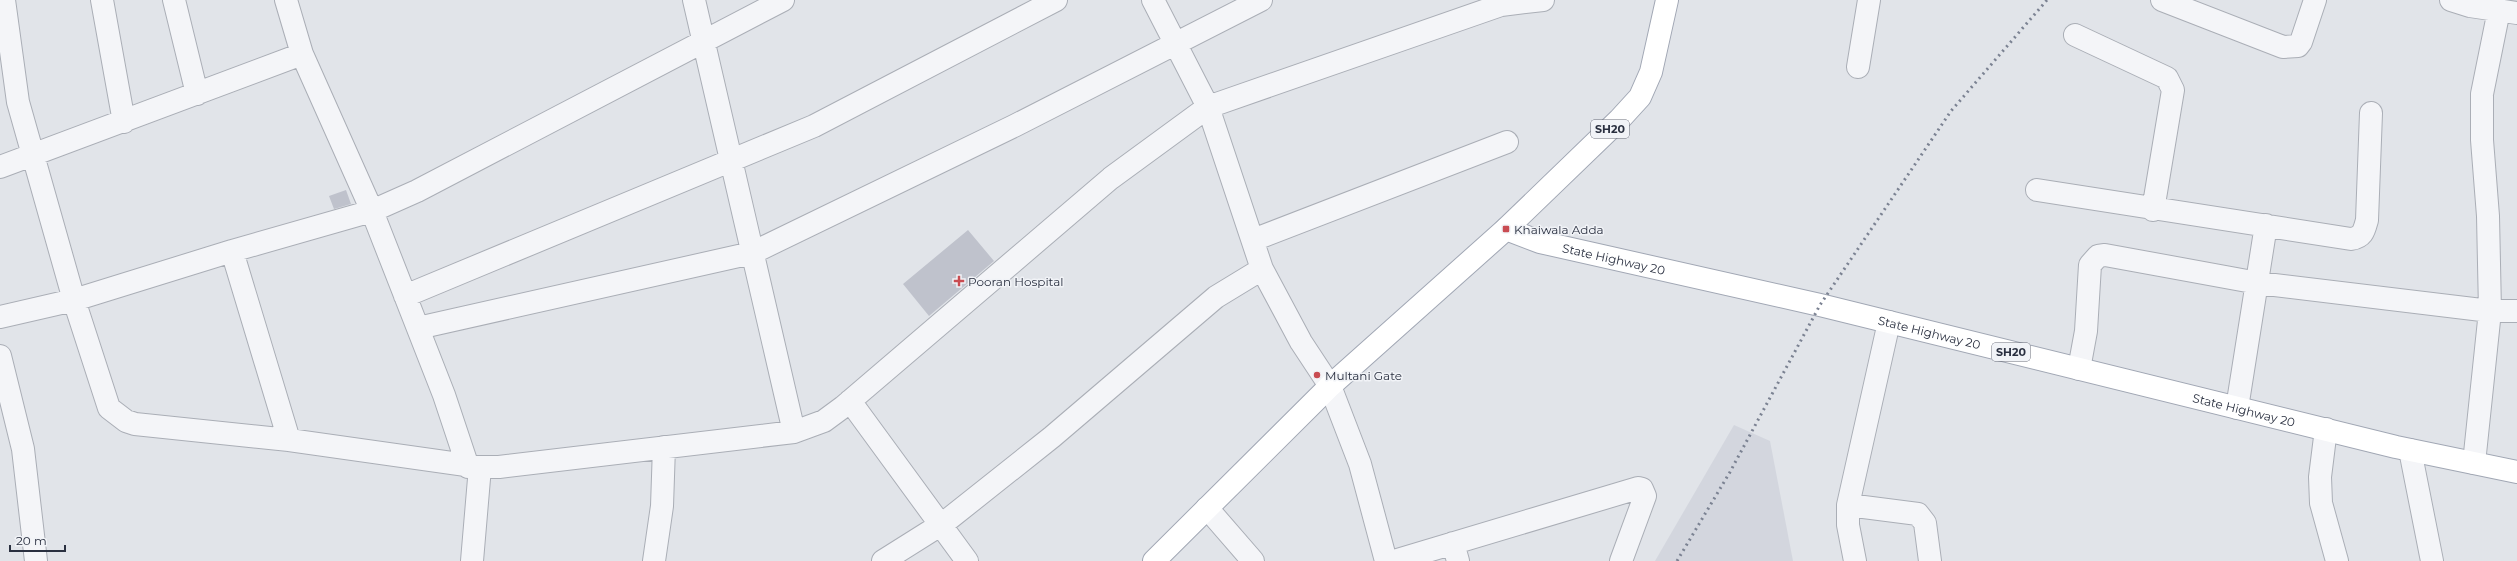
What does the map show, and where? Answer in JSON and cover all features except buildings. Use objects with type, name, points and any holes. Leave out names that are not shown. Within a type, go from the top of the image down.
[{"type":"main road","name":"SH20","points":[[1506,230],[1619,120],[1640,97],[1651,72],[1667,0]]},
{"type":"main road","name":"State Highway 20","points":[[1506,230],[1540,242],[1889,322],[2410,450],[2517,472]]},
{"type":"main road","points":[[1154,561],[1330,386],[1506,230]]},
{"type":"street","points":[[4,0],[18,102],[74,300],[109,408],[126,421],[289,440],[474,467],[499,467],[794,432],[824,421],[850,401],[1111,178],[1208,107],[1499,3],[1544,0]]},
{"type":"street","points":[[102,0],[124,122]]},
{"type":"street","points":[[174,0],[197,94]]},
{"type":"street","points":[[286,0],[302,54],[372,211],[474,467],[472,561]]},
{"type":"street","points":[[694,0],[794,432]]},
{"type":"street","points":[[0,317],[74,300],[232,251],[372,211],[424,188],[704,43],[783,0]]},
{"type":"street","points":[[406,296],[731,161],[852,108],[1056,0]]},
{"type":"street","points":[[1153,0],[1177,44],[1208,107],[1262,269],[1301,342],[1330,386],[1360,464],[1386,561]]},
{"type":"street","points":[[418,328],[752,253],[1014,126],[1262,0]]},
{"type":"street","points":[[1858,67],[1869,0]]},
{"type":"street","points":[[2162,0],[2283,47],[2291,48],[2301,42],[2315,0]]},
{"type":"street","points":[[2451,0],[2508,11],[2482,94],[2482,140],[2488,216],[2490,311],[2474,463]]},
{"type":"street","points":[[2075,35],[2167,78],[2172,84],[2173,90],[2153,210]]},
{"type":"street","points":[[0,167],[124,122],[302,54]]},
{"type":"street","points":[[2037,190],[2153,210],[2266,225],[2351,239],[2358,238],[2364,233],[2369,194],[2371,113]]},
{"type":"street","points":[[1253,240],[1507,142]]},
{"type":"street","points":[[2237,408],[2266,225]]},
{"type":"street","points":[[232,251],[289,440]]},
{"type":"street","points":[[2080,369],[2086,331],[2090,265],[2098,256],[2110,256],[2258,283],[2490,311],[2517,311]]},
{"type":"street","points":[[883,561],[940,525],[1052,437],[1216,297],[1262,269]]},
{"type":"street","points":[[1856,561],[1848,525],[1848,505],[1889,322]]},
{"type":"street","points":[[0,356],[23,449],[36,561]]},
{"type":"street","points":[[850,401],[967,561]]},
{"type":"street","points":[[2326,429],[2320,477],[2321,503],[2337,561]]},
{"type":"street","points":[[654,561],[662,506],[664,447]]},
{"type":"street","points":[[2410,450],[2432,561]]},
{"type":"street","points":[[1394,561],[1455,552],[1638,488],[1642,490],[1645,496],[1621,561]]},
{"type":"street","points":[[1848,505],[1918,514],[1925,524],[1930,561]]},
{"type":"street","points":[[1207,508],[1253,561]]},
{"type":"shaded area","points":[[1734,425],[1770,441],[1793,561],[1655,561]]},
{"type":"railway","points":[[1677,561],[1730,472],[1820,305],[1951,111],[2047,0]]},
{"type":"place","name":"Khaiwala Adda","points":[[1506,229]]},
{"type":"place","name":"Pooran Hospital","points":[[959,281]]},
{"type":"place","name":"Multani Gate","points":[[1317,375]]}]
